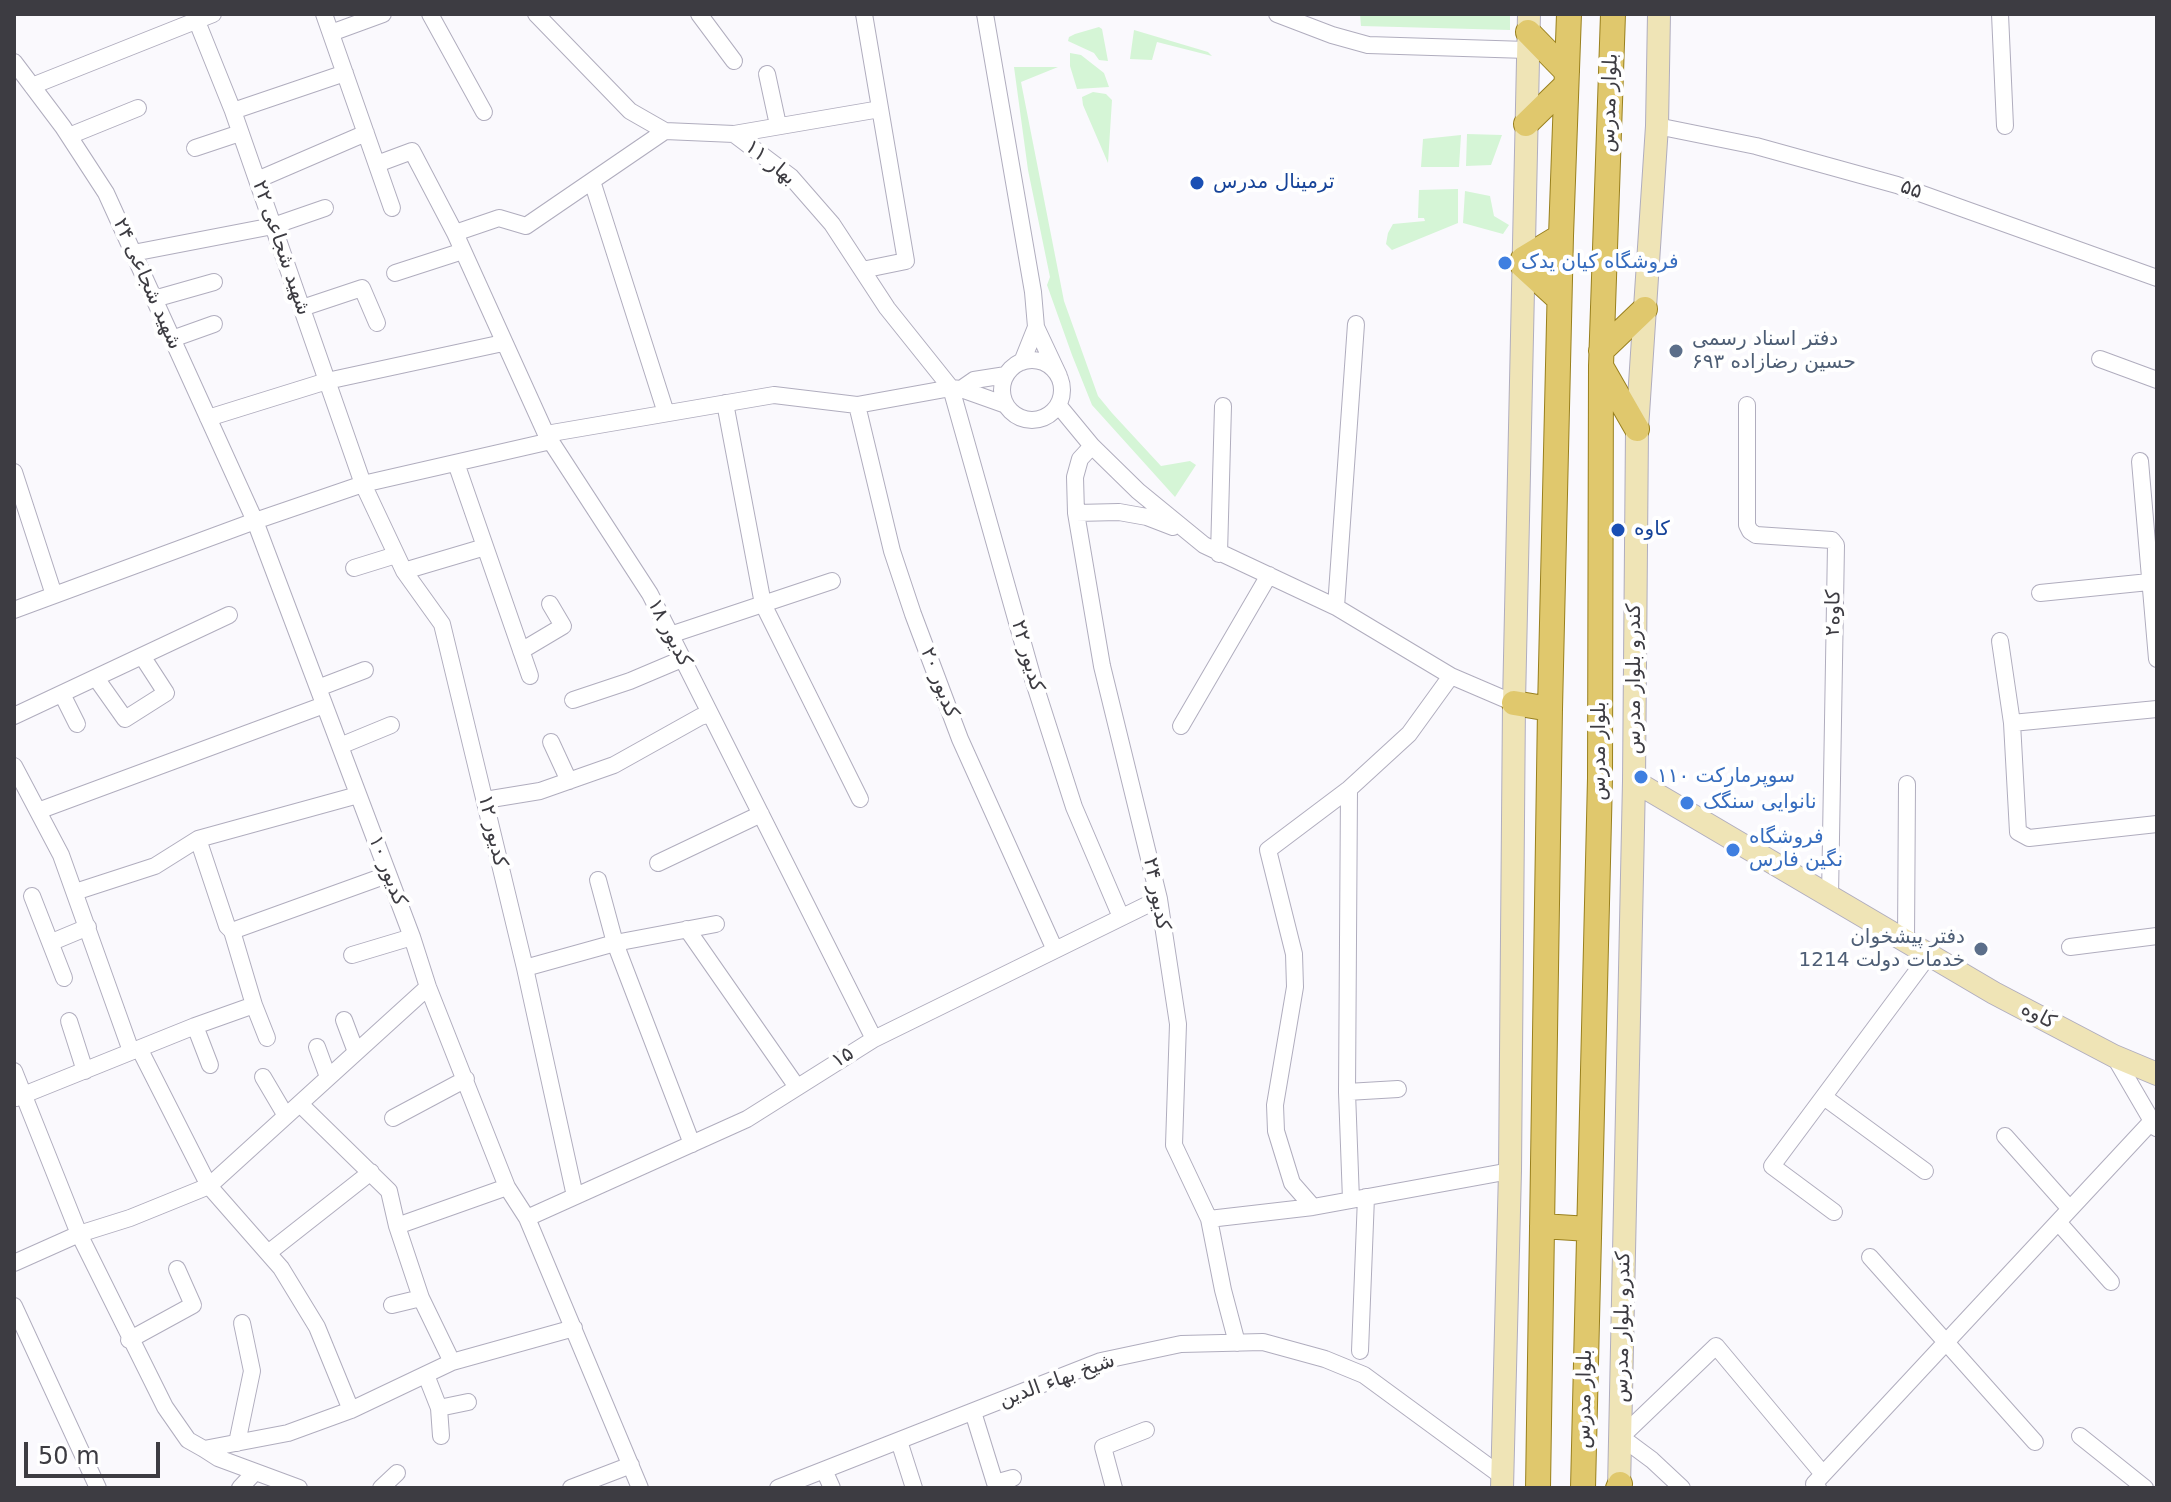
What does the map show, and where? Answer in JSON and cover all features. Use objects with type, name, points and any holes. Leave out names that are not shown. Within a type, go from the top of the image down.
[{"type":"main road","points":[[1538,1487],[1550,709],[1569,14]]},
{"type":"main road","name":"بلوار مدرس","points":[[1583,1488],[1600,778],[1601,359],[1613,14]]},
{"type":"main road","name":"کندرو بلوار مدرس","points":[[1619,1487],[1634,781],[1637,429],[1657,126],[1659,14]]},
{"type":"main road","points":[[1528,32],[1566,78]]},
{"type":"main road","points":[[1502,1482],[1510,1171],[1514,703],[1528,32]]},
{"type":"main road","points":[[1526,124],[1566,78]]},
{"type":"main road","points":[[1523,262],[1561,236]]},
{"type":"main road","points":[[1523,262],[1559,299]]},
{"type":"main road","points":[[1637,429],[1601,359],[1645,309]]},
{"type":"main road","points":[[1514,703],[1550,709]]},
{"type":"main road","name":"کاوه","points":[[1634,781],[1994,993],[2114,1056],[2157,1074]]},
{"type":"main road","points":[[1542,1226],[1589,1229]]},
{"type":"street","points":[[32,86],[195,17],[213,14]]},
{"type":"street","points":[[324,14],[392,208]]},
{"type":"street","points":[[331,33],[383,14]]},
{"type":"street","points":[[430,14],[484,112]]},
{"type":"street","name":"بهار ۱۱","points":[[536,14],[630,111],[665,131],[734,134],[791,177],[832,224],[887,308],[956,388]]},
{"type":"street","points":[[699,14],[734,61]]},
{"type":"street","points":[[862,270],[906,261],[864,14]]},
{"type":"street","points":[[956,388],[1006,405],[1022,419],[1032,421],[1052,414],[1059,406],[1062,386],[1036,327],[1033,292],[985,14]]},
{"type":"street","points":[[1277,14],[1368,45],[1528,32]]},
{"type":"street","points":[[2000,14],[2005,126]]},
{"type":"street","name":"شهید شجاعی ۲۲","points":[[195,17],[233,111],[363,484]]},
{"type":"street","name":"شهید شجاعی ۲۴","points":[[14,62],[69,136],[106,193],[255,521]]},
{"type":"street","points":[[233,111],[345,73]]},
{"type":"street","points":[[767,74],[778,125]]},
{"type":"street","points":[[69,136],[138,108]]},
{"type":"street","points":[[734,134],[880,109]]},
{"type":"street","name":"۵۵","points":[[1657,126],[1756,146],[1897,185],[2157,278]]},
{"type":"street","points":[[455,233],[499,218],[526,226],[665,131]]},
{"type":"street","points":[[195,148],[240,133]]},
{"type":"street","points":[[257,180],[366,133]]},
{"type":"street","name":"کدیور ۱۸","points":[[377,164],[412,151],[455,233],[549,438],[650,594],[874,1039]]},
{"type":"street","points":[[592,181],[666,413]]},
{"type":"street","points":[[133,253],[273,226],[325,208]]},
{"type":"street","points":[[395,273],[463,251]]},
{"type":"street","points":[[154,299],[214,282]]},
{"type":"street","points":[[302,308],[362,288],[377,323]]},
{"type":"street","points":[[172,339],[214,324]]},
{"type":"street","points":[[1336,607],[1356,324]]},
{"type":"street","points":[[1006,405],[1002,385],[1006,375],[1022,362],[1036,327]]},
{"type":"street","points":[[208,418],[327,381],[503,343]]},
{"type":"street","points":[[2100,359],[2157,380]]},
{"type":"street","points":[[1022,362],[1043,362],[1059,376]]},
{"type":"street","points":[[14,610],[363,484],[549,438],[666,413],[774,395],[857,405],[956,388],[974,380],[1006,375]]},
{"type":"street","name":"کدیور ۲۲","points":[[956,388],[1033,679],[1074,807],[1121,917]]},
{"type":"street","points":[[725,403],[763,604],[860,799]]},
{"type":"street","name":"کدیور ۲۰","points":[[857,405],[892,551],[913,614],[960,739],[1055,950]]},
{"type":"street","name":"کاوه۲","points":[[1747,405],[1747,525],[1750,531],[1756,535],[1832,540],[1836,545],[1830,897]]},
{"type":"street","points":[[1059,406],[1092,446],[1138,491],[1186,532],[1219,554],[1336,607],[1451,676],[1514,703]]},
{"type":"street","points":[[1219,554],[1223,406]]},
{"type":"street","name":"کدیور ۲۴","points":[[1092,446],[1080,459],[1075,477],[1076,513],[1102,666],[1159,899],[1178,1024],[1174,1145],[1209,1219],[1237,1343]]},
{"type":"street","points":[[2140,461],[2157,659]]},
{"type":"street","points":[[456,463],[530,676]]},
{"type":"street","points":[[14,472],[54,595]]},
{"type":"street","name":"کدیور ۱۲","points":[[363,484],[400,563],[442,624],[525,968],[575,1196]]},
{"type":"street","points":[[1076,513],[1119,512],[1147,517],[1186,532]]},
{"type":"street","name":"کدیور ۱۰","points":[[255,521],[412,937],[428,987],[507,1187],[527,1218],[640,1488]]},
{"type":"street","points":[[354,568],[485,547]]},
{"type":"street","points":[[1181,726],[1269,575]]},
{"type":"street","points":[[670,635],[832,581]]},
{"type":"street","points":[[2040,593],[2149,582]]},
{"type":"street","points":[[521,651],[563,626],[550,604]]},
{"type":"street","points":[[14,716],[229,615]]},
{"type":"street","points":[[2000,641],[2012,723],[2018,832],[2029,838],[2157,824]]},
{"type":"street","points":[[96,678],[125,719],[166,693],[142,656]]},
{"type":"street","points":[[573,700],[682,659]]},
{"type":"street","points":[[38,811],[321,696],[365,670]]},
{"type":"street","points":[[1313,1207],[1292,1183],[1276,1131],[1275,1105],[1295,987],[1285,916],[1268,850],[1349,789],[1409,734],[1451,676]]},
{"type":"street","points":[[62,694],[77,724]]},
{"type":"street","points":[[2012,723],[2157,709]]},
{"type":"street","points":[[485,800],[540,791],[614,765],[710,714]]},
{"type":"street","points":[[340,746],[391,725]]},
{"type":"street","points":[[551,742],[569,781]]},
{"type":"street","points":[[14,766],[61,855],[136,1051],[180,1125],[209,1186],[281,1268],[317,1327],[351,1410]]},
{"type":"street","points":[[1906,941],[1907,784]]},
{"type":"street","points":[[1349,789],[1347,1092],[1359,1199],[1360,1351]]},
{"type":"street","points":[[75,892],[155,866],[198,839],[358,795]]},
{"type":"street","points":[[658,863],[761,814]]},
{"type":"street","points":[[198,839],[267,1038]]},
{"type":"street","points":[[232,931],[387,875]]},
{"type":"street","points":[[598,880],[615,943],[692,1144]]},
{"type":"street","points":[[32,896],[64,978]]},
{"type":"street","name":"۱۵","points":[[527,1218],[747,1119],[874,1039],[1159,899]]},
{"type":"street","points":[[525,968],[615,943],[716,924]]},
{"type":"street","points":[[52,942],[88,927]]},
{"type":"street","points":[[687,929],[797,1087]]},
{"type":"street","points":[[2070,947],[2157,936]]},
{"type":"street","points":[[352,955],[412,937]]},
{"type":"street","points":[[1834,1212],[1772,1166],[1929,955]]},
{"type":"street","points":[[14,1263],[79,1234],[130,1218],[209,1186],[428,987]]},
{"type":"street","points":[[18,1097],[254,1005]]},
{"type":"street","points":[[344,1020],[356,1052]]},
{"type":"street","points":[[69,1021],[85,1071]]},
{"type":"street","points":[[195,1026],[210,1065]]},
{"type":"street","points":[[317,1047],[328,1077]]},
{"type":"street","points":[[1682,1488],[1621,1437],[1716,1346],[1818,1482],[2064,1215],[2154,1125],[2114,1056]]},
{"type":"street","points":[[14,1071],[18,1097],[55,1171],[79,1234],[129,1340],[165,1407],[188,1440],[255,1472],[299,1488]]},
{"type":"street","points":[[263,1077],[286,1116]]},
{"type":"street","points":[[393,1118],[466,1079]]},
{"type":"street","points":[[1347,1092],[1398,1089]]},
{"type":"street","points":[[1824,1097],[1925,1171]]},
{"type":"street","points":[[300,1104],[389,1191],[421,1298],[452,1362]]},
{"type":"street","points":[[2005,1136],[2111,1282]]},
{"type":"street","points":[[1209,1219],[1313,1207],[1510,1171]]},
{"type":"street","points":[[268,1253],[371,1172]]},
{"type":"street","points":[[397,1226],[507,1187]]},
{"type":"street","points":[[1870,1257],[2035,1442]]},
{"type":"street","points":[[129,1340],[193,1305],[177,1269]]},
{"type":"street","points":[[392,1305],[421,1298]]},
{"type":"street","points":[[14,1306],[98,1488]]},
{"type":"street","points":[[237,1443],[252,1371],[242,1323]]},
{"type":"street","points":[[204,1449],[288,1433],[351,1410],[452,1362],[574,1328]]},
{"type":"street","name":"شیخ بهاء الدین","points":[[778,1488],[1101,1361],[1181,1344],[1263,1342],[1325,1359],[1364,1375],[1502,1482]]},
{"type":"street","points":[[426,1375],[439,1408],[441,1436]]},
{"type":"street","points":[[439,1408],[468,1402]]},
{"type":"street","points":[[973,1412],[995,1483],[1013,1478]]},
{"type":"street","points":[[1114,1488],[1103,1447],[1146,1430]]},
{"type":"street","points":[[2080,1436],[2145,1488]]},
{"type":"street","points":[[899,1441],[914,1488]]},
{"type":"street","points":[[571,1488],[631,1465]]},
{"type":"street","points":[[824,1470],[832,1488]]},
{"type":"street","points":[[240,1488],[255,1472]]},
{"type":"street","points":[[381,1488],[397,1473]]},
{"type":"green space","points":[[1360,14],[1510,14],[1510,30],[1361,26]]},
{"type":"green space","points":[[1099,27],[1108,61],[1099,60],[1094,53],[1068,41],[1075,34]]},
{"type":"green space","points":[[1134,30],[1208,52],[1212,56],[1157,42],[1152,60],[1130,59]]},
{"type":"green space","points":[[1070,53],[1081,55],[1104,73],[1109,87],[1077,89],[1070,66]]},
{"type":"green space","points":[[1014,67],[1058,67],[1021,82],[1064,301],[1098,396],[1161,466],[1190,461],[1196,465],[1175,497],[1092,405],[1072,355],[1047,285],[1050,277],[1028,170]]},
{"type":"green space","points":[[1093,92],[1106,94],[1112,100],[1108,163],[1083,105],[1082,97]]},
{"type":"green space","points":[[1467,134],[1502,135],[1491,165],[1466,166]]},
{"type":"green space","points":[[1461,135],[1459,167],[1421,167],[1423,139]]},
{"type":"green space","points":[[1458,189],[1458,223],[1392,250],[1386,244],[1393,224],[1425,221],[1418,218],[1419,190]]},
{"type":"green space","points":[[1465,191],[1490,196],[1494,216],[1509,225],[1503,234],[1463,223]]},
{"type":"place","name":"ترمینال مدرس","points":[[1197,183]]},
{"type":"place","name":"فروشگاه کیان یدک","points":[[1505,263]]},
{"type":"place","name":"دفتر اسناد رسمی ۶۹۳ حسین رضازاده","points":[[1676,351]]},
{"type":"place","name":"کاوه","points":[[1618,530]]},
{"type":"place","name":"سوپرمارکت ۱۱۰","points":[[1641,777]]},
{"type":"place","name":"نانوایی سنگک","points":[[1687,803]]},
{"type":"place","name":"فروشگاه نگین فارس","points":[[1733,850]]},
{"type":"place","name":"دفتر پیشخوان خدمات دولت 1214","points":[[1981,949]]}]
